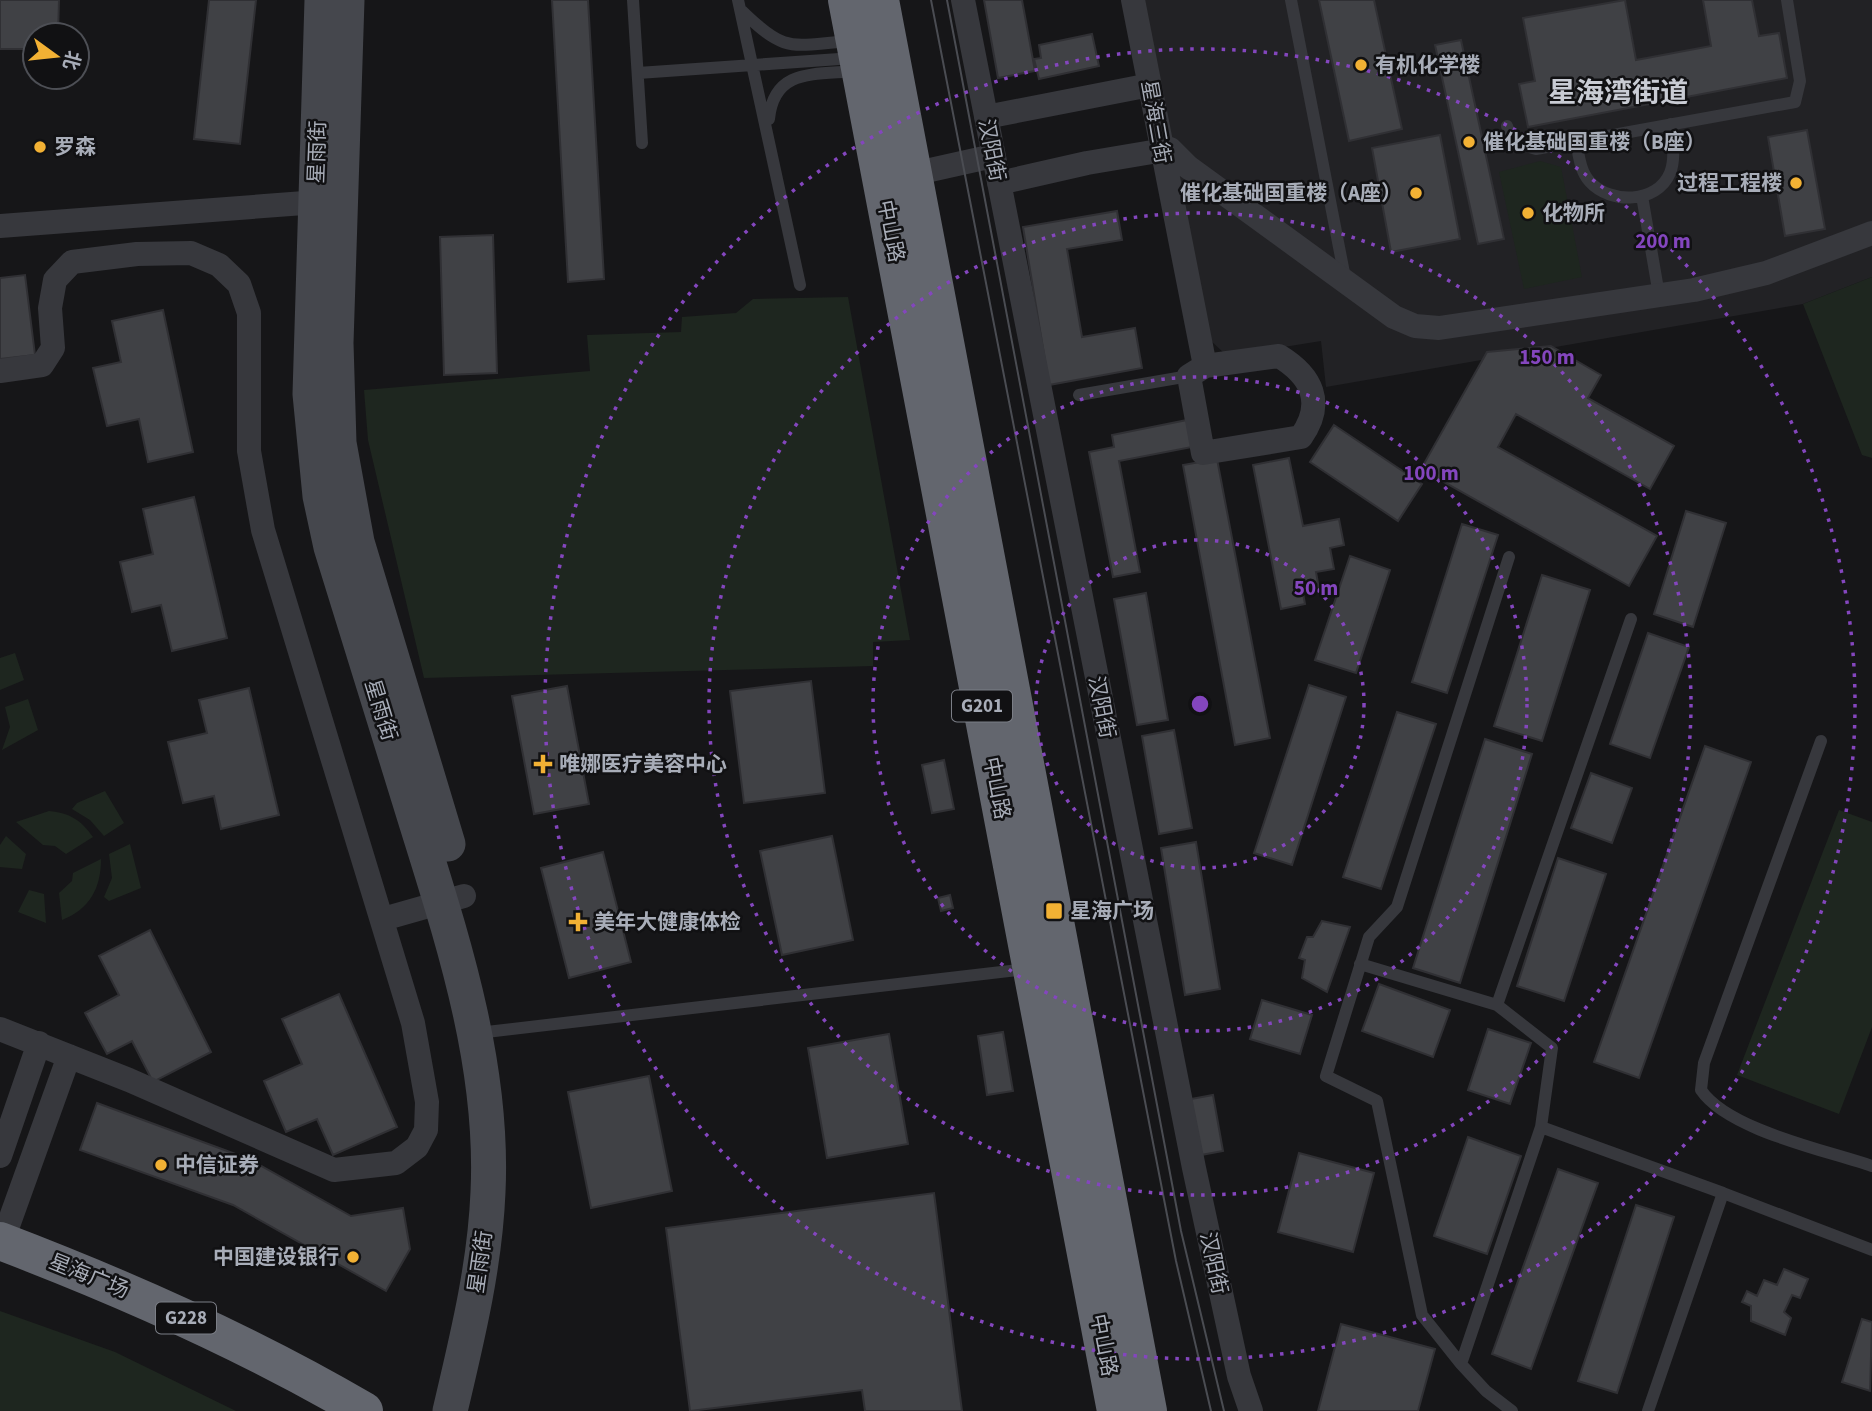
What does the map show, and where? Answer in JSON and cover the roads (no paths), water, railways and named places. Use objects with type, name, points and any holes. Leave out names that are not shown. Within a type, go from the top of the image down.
[{"type":"highway","name":"中山路","points":[[847,0],[858,56],[897,178],[1148,1411]]},
{"type":"highway","name":"中山路","points":[[880,0],[897,178],[1032,969],[1116,1411]]},
{"type":"highway","name":"星海广场","points":[[1,1250],[123,1315],[316,1411]]},
{"type":"highway","name":"星海广场","points":[[1,1250],[131,1292],[225,1336],[364,1411]]},
{"type":"street","name":"星雨街","points":[[322,0],[328,201]]},
{"type":"street","name":"星雨街","points":[[347,0],[310,394],[320,496],[331,547],[450,892],[468,999],[486,1032],[511,1131],[512,1191],[494,1323],[474,1411]]},
{"type":"street","name":"汉阳街","points":[[963,0],[1199,1195],[1239,1376],[1251,1411]]},
{"type":"street","name":"星海三街","points":[[1133,0],[1150,85],[1197,371],[1203,453],[1301,437],[1311,423],[1314,403],[1309,382],[1296,366],[1279,356],[1197,371]]},
{"type":"street","points":[[986,117],[1150,85]]},
{"type":"street","points":[[999,183],[1170,149],[1188,167],[1394,317],[1415,326],[1439,328],[1659,295],[1766,273],[1872,233]]},
{"type":"street","points":[[897,178],[993,156]]},
{"type":"street","points":[[0,226],[328,201]]},
{"type":"street","points":[[110,218],[115,257]]},
{"type":"street","points":[[0,371],[42,365],[53,348],[50,308],[55,280],[72,262],[191,253],[219,265],[239,284],[249,313],[249,451],[262,530],[414,1023],[427,1102],[426,1130],[417,1147],[396,1163],[334,1170],[39,1043],[0,1029]]},
{"type":"street","points":[[381,912],[450,892]]},
{"type":"street","name":"星雨街","points":[[450,1411],[472,1317],[488,1191],[486,1032]]},
{"type":"street","points":[[0,1156],[39,1043]]},
{"type":"street","points":[[1,1250],[69,1056]]},
{"type":"lane","points":[[633,0],[642,143]]},
{"type":"lane","points":[[1291,0],[1346,282]]},
{"type":"lane","points":[[1507,126],[1513,142],[1536,149],[1795,102],[1800,81],[1787,0]]},
{"type":"lane","points":[[740,5],[769,37],[789,46],[858,56]]},
{"type":"lane","points":[[740,5],[800,285]]},
{"type":"lane","points":[[638,73],[858,56]]},
{"type":"lane","points":[[768,130],[771,100],[782,85],[794,78],[858,56]]},
{"type":"lane","points":[[1576,141],[1582,170],[1591,184],[1608,194],[1622,198],[1642,196],[1669,176],[1673,159],[1671,124]]},
{"type":"lane","points":[[1642,196],[1659,295]]},
{"type":"lane","points":[[1079,395],[1197,371]]},
{"type":"lane","points":[[1509,557],[1397,906],[1368,937],[1326,1076],[1377,1101],[1422,1315],[1486,1391],[1512,1411]]},
{"type":"lane","points":[[1497,1004],[1632,619]]},
{"type":"lane","points":[[1821,741],[1704,1063],[1701,1090],[1711,1104],[1737,1121],[1872,1166]]},
{"type":"lane","points":[[1360,964],[1497,1004],[1552,1048],[1541,1127],[1461,1364]]},
{"type":"lane","points":[[486,1032],[1032,969]]},
{"type":"lane","points":[[1541,1127],[1872,1250]]},
{"type":"lane","points":[[1648,1411],[1723,1193]]},
{"type":"tram line","points":[[931,0],[1176,1261],[1211,1411]]},
{"type":"tram line","points":[[947,0],[1181,1231],[1224,1411]]},
{"type":"place","name":"有机化学楼","points":[[1361,65]]},
{"type":"place","name":"催化基础国重楼（B座）","points":[[1469,142]]},
{"type":"place","name":"罗森","points":[[40,147]]},
{"type":"place","name":"过程工程楼","points":[[1796,183]]},
{"type":"place","name":"催化基础国重楼（A座）","points":[[1416,193]]},
{"type":"place","name":"化物所","points":[[1528,213]]},
{"type":"place","name":"唯娜医疗美容中心","points":[[543,764]]},
{"type":"place","name":"星海广场","points":[[1054,911]]},
{"type":"place","name":"美年大健康体检","points":[[578,922]]},
{"type":"place","name":"中信证券","points":[[161,1165]]},
{"type":"place","name":"中国建设银行","points":[[353,1257]]},
{"type":"district","name":"星海湾街道","points":[[1618,93]]}]
